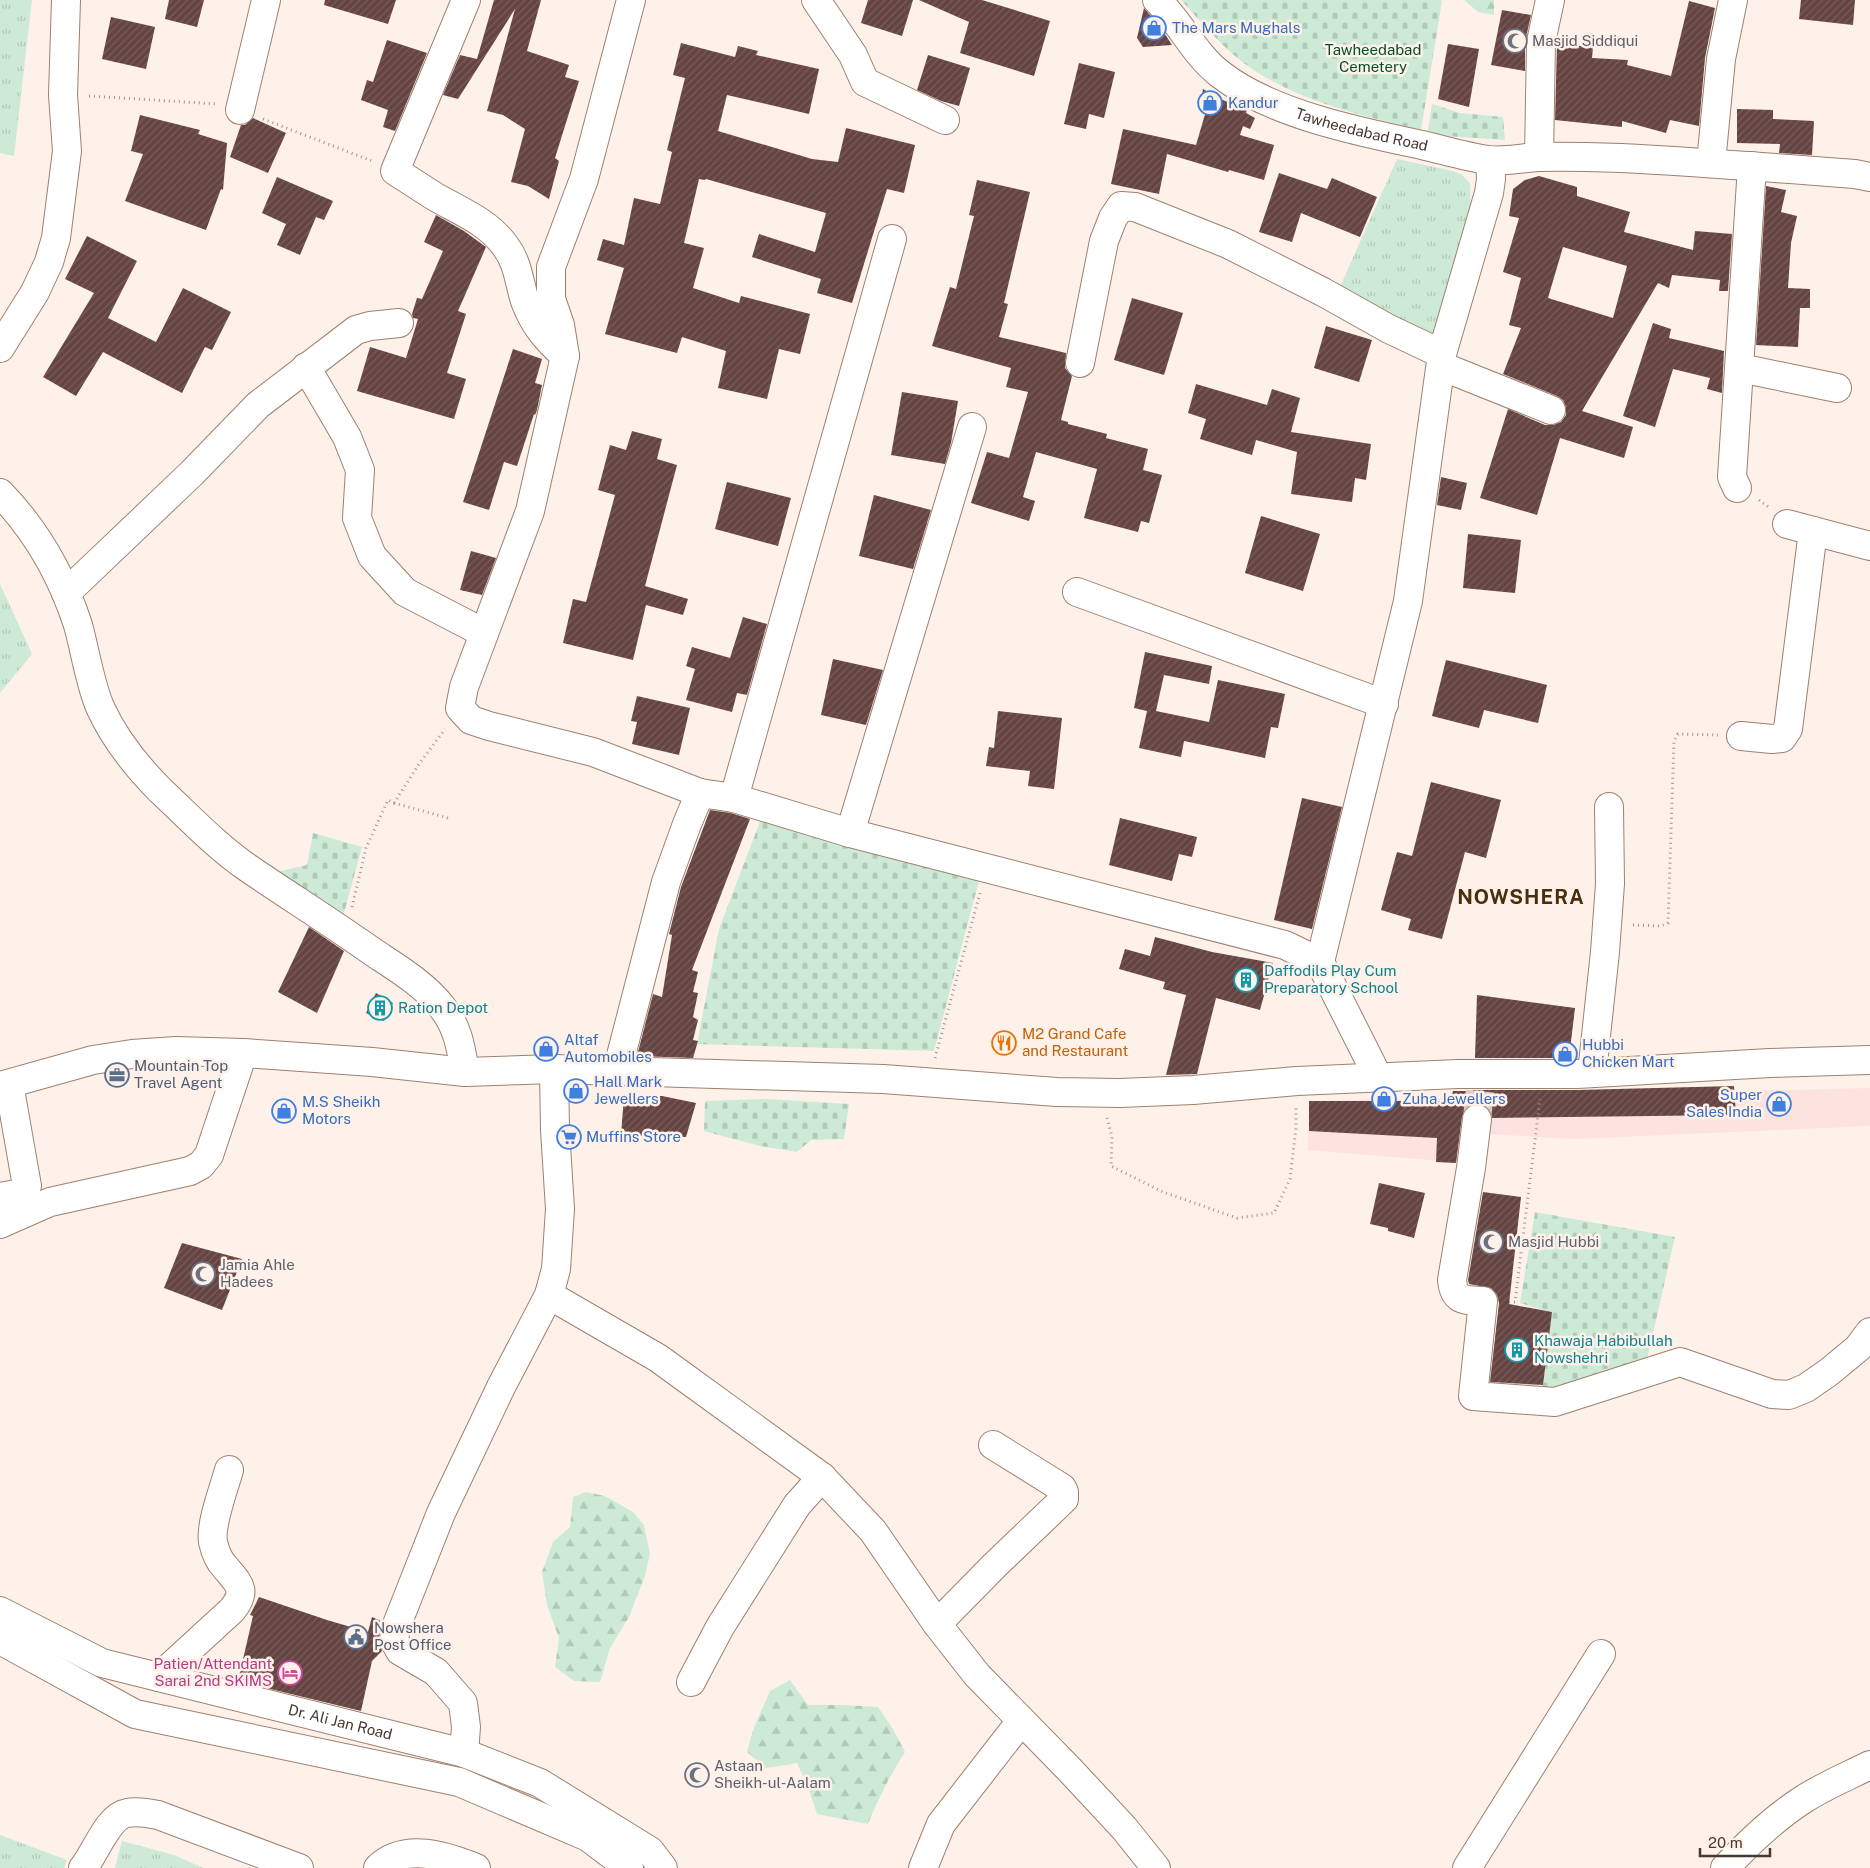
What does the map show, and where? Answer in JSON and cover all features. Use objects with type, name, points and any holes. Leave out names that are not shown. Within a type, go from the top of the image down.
[{"type":"main road","points":[[1,346],[35,292],[49,262],[56,238],[67,151],[63,95],[66,0]]},
{"type":"main road","points":[[240,110],[266,0]]},
{"type":"main road","points":[[466,0],[396,170],[435,196],[484,223],[505,246],[516,264],[525,300],[536,325],[547,340],[565,356]]},
{"type":"main road","points":[[631,0],[584,179],[551,267],[551,299],[560,325],[565,356],[530,511],[464,686],[460,708],[471,720],[593,752],[700,793],[734,798],[850,833],[1285,945],[1320,962],[1378,1077]]},
{"type":"main road","points":[[816,0],[853,55],[865,82],[944,120]]},
{"type":"main road","name":"Tawheedabad Road","points":[[1157,0],[1199,54],[1220,74],[1238,87],[1262,100],[1292,111],[1360,130],[1490,161],[1539,157],[1620,158],[1752,166],[1855,174],[1870,177]]},
{"type":"main road","points":[[1539,157],[1541,42],[1550,0]]},
{"type":"main road","points":[[1711,163],[1721,59],[1733,0]]},
{"type":"main road","points":[[1320,962],[1408,601],[1441,360],[1489,193],[1491,178],[1490,161]]},
{"type":"main road","points":[[1737,488],[1732,477],[1752,166]]},
{"type":"main road","points":[[1080,363],[1104,241],[1113,218],[1122,206],[1135,207],[1228,244],[1323,292],[1441,360],[1550,410]]},
{"type":"main road","points":[[734,798],[892,239]]},
{"type":"main road","points":[[66,593],[192,473],[258,405],[356,330],[370,326],[399,323]]},
{"type":"main road","points":[[306,367],[347,437],[360,470],[357,518],[372,556],[405,592],[484,633]]},
{"type":"main road","points":[[1740,368],[1837,388]]},
{"type":"main road","points":[[850,833],[972,427]]},
{"type":"main road","points":[[0,493],[20,514],[35,535],[66,593],[78,625],[99,705],[114,734],[137,763],[166,795],[245,866],[417,982],[442,1007],[458,1033],[466,1072]]},
{"type":"main road","points":[[1787,524],[1870,546]]},
{"type":"main road","points":[[1741,736],[1782,738],[1788,729],[1813,531]]},
{"type":"main road","points":[[1078,592],[1384,704]]},
{"type":"main road","points":[[617,1071],[666,882],[686,824],[700,793]]},
{"type":"main road","points":[[1592,1073],[1610,884],[1609,807]]},
{"type":"main road","points":[[0,1197],[22,1193],[27,1186],[11,1153],[5,1085],[93,1060],[132,1054],[176,1051],[243,1053],[372,1062],[466,1072],[554,1069],[873,1079],[1056,1092],[1193,1090],[1280,1081],[1378,1077],[1481,1082],[1592,1073],[1770,1063],[1870,1060]]},
{"type":"main road","points":[[0,1224],[50,1202],[190,1171],[201,1165],[209,1155],[243,1053]]},
{"type":"main road","points":[[464,1753],[466,1727],[463,1704],[436,1672],[400,1651],[394,1640],[396,1627],[441,1513],[501,1387],[549,1295],[556,1269],[560,1209],[555,1130],[554,1069]]},
{"type":"main road","points":[[1477,1119],[1471,1168],[1452,1280],[1457,1296],[1463,1300],[1483,1301],[1473,1396],[1555,1402],[1680,1362],[1772,1394],[1790,1395],[1806,1388],[1830,1372],[1858,1348],[1870,1332]]},
{"type":"main road","points":[[549,1295],[658,1358],[822,1477],[873,1531],[937,1624],[977,1675],[1124,1828],[1156,1868]]},
{"type":"main road","points":[[937,1624],[995,1564],[1064,1499],[1062,1488],[993,1445]]},
{"type":"main road","points":[[160,1677],[232,1610],[239,1601],[241,1590],[238,1580],[224,1566],[213,1541],[216,1515],[230,1470]]},
{"type":"main road","points":[[690,1682],[720,1627],[797,1505],[822,1477]]},
{"type":"main road","name":"Dr. Ali Jan Road","points":[[0,1612],[102,1663],[464,1753],[540,1782],[650,1851],[663,1868]]},
{"type":"main road","points":[[0,1640],[135,1714],[459,1782],[588,1837],[629,1868]]},
{"type":"main road","points":[[1467,1868],[1601,1654]]},
{"type":"main road","points":[[94,1692],[102,1663]]},
{"type":"main road","points":[[923,1868],[941,1824],[1021,1721]]},
{"type":"main road","points":[[1725,1868],[1749,1841],[1774,1820],[1805,1798],[1870,1765]]},
{"type":"main road","points":[[85,1867],[112,1822],[124,1813],[140,1812],[158,1815],[299,1868]]},
{"type":"main road","points":[[378,1868],[399,1856],[426,1853],[456,1860],[476,1868]]},
{"type":"path","points":[[394,803],[419,764],[460,708]]},
{"type":"path","points":[[1607,924],[1660,926],[1668,923],[1674,741],[1678,734],[1741,736]]},
{"type":"path","points":[[344,932],[366,848],[388,800],[448,818]]},
{"type":"path","points":[[928,1083],[981,888]]},
{"type":"path","points":[[1483,1301],[1515,1302],[1541,1090]]},
{"type":"path","points":[[1106,1116],[1112,1137],[1111,1166],[1163,1192],[1237,1218],[1274,1213],[1290,1179],[1296,1128],[1296,1104]]},
{"type":"shaded area","points":[[1870,1088],[1870,1126],[1574,1139],[1485,1134],[1478,1164],[1308,1150],[1309,1101]]},
{"type":"green space","points":[[0,0],[32,0],[14,156],[0,153]]},
{"type":"green space","name":"Tawheedabad Cemetery","points":[[1181,0],[1442,1],[1421,130],[1334,107],[1313,100],[1272,81],[1252,69],[1233,54]]},
{"type":"green space","points":[[1464,0],[1494,0],[1494,15],[1478,12]]},
{"type":"green space","points":[[1432,104],[1460,113],[1503,117],[1505,140],[1446,136],[1428,131]]},
{"type":"green space","points":[[1397,159],[1461,174],[1470,183],[1471,221],[1440,340],[1339,289]]},
{"type":"green space","points":[[0,584],[32,654],[0,693]]},
{"type":"green space","points":[[761,819],[980,877],[934,1051],[697,1044],[719,929]]},
{"type":"green space","points":[[313,833],[362,847],[341,924],[267,874],[307,865]]},
{"type":"green space","points":[[767,1099],[849,1104],[844,1139],[811,1140],[797,1152],[760,1146],[704,1131],[705,1101]]},
{"type":"green space","points":[[1535,1212],[1675,1237],[1646,1364],[1542,1394],[1551,1312],[1520,1303]]},
{"type":"green space","points":[[586,1492],[605,1496],[633,1512],[644,1525],[650,1554],[645,1576],[629,1617],[610,1648],[600,1682],[574,1681],[555,1667],[559,1638],[547,1605],[542,1572],[553,1542],[570,1527],[573,1497]]},
{"type":"green space","points":[[790,1680],[808,1705],[878,1707],[893,1729],[905,1752],[894,1769],[868,1824],[817,1814],[797,1763],[766,1768],[747,1752],[753,1730],[770,1691]]},
{"type":"green space","points":[[0,1835],[67,1860],[64,1868],[0,1868]]},
{"type":"green space","points":[[122,1841],[174,1855],[203,1868],[115,1868]]},
{"type":"building","points":[[169,0],[204,0],[197,27],[165,19]]},
{"type":"building","points":[[325,0],[396,0],[388,24],[324,5]]},
{"type":"building","points":[[494,0],[541,0],[527,51],[569,65],[565,77],[579,81],[555,158],[559,161],[549,199],[528,186],[511,182],[525,129],[503,115],[487,111],[515,9],[458,99],[443,95],[460,55],[477,59]]},
{"type":"building","points":[[868,0],[913,0],[902,36],[861,23]]},
{"type":"building","points":[[919,0],[982,0],[1050,21],[1034,76],[960,53],[969,22]]},
{"type":"building","points":[[1801,0],[1855,0],[1853,25],[1799,19]]},
{"type":"building","points":[[1689,1],[1715,8],[1705,58],[1699,126],[1670,120],[1666,133],[1622,121],[1622,127],[1555,120],[1557,44],[1593,47],[1592,58],[1628,60],[1627,65],[1671,76]]},
{"type":"building","name":"The Mars Mughals","points":[[1144,8],[1172,45],[1143,47],[1137,38]]},
{"type":"building","name":"Masjid Siddiqui","points":[[1502,10],[1531,15],[1525,42],[1525,71],[1491,65]]},
{"type":"building","points":[[111,17],[155,27],[146,69],[102,59]]},
{"type":"building","points":[[387,40],[427,53],[395,131],[383,127],[388,110],[361,100],[367,80],[373,82]]},
{"type":"building","points":[[681,43],[735,57],[738,46],[758,51],[756,55],[819,69],[809,114],[727,95],[718,131],[812,159],[838,162],[846,128],[915,145],[904,193],[887,189],[852,303],[817,293],[821,279],[752,257],[759,234],[815,252],[826,213],[706,179],[699,179],[684,243],[704,248],[693,288],[739,303],[741,296],[810,314],[800,354],[779,349],[767,399],[718,388],[726,351],[682,337],[677,353],[605,334],[624,268],[597,260],[603,239],[624,245],[634,198],[660,204],[672,152],[667,150],[685,78],[673,75]]},
{"type":"building","points":[[1448,44],[1479,49],[1469,107],[1438,99]]},
{"type":"building","points":[[928,55],[970,68],[959,106],[941,101],[917,90]]},
{"type":"building","points":[[1079,63],[1115,72],[1104,118],[1089,114],[1086,129],[1064,124]]},
{"type":"building","points":[[1203,89],[1220,99],[1247,109],[1246,113],[1255,118],[1250,129],[1243,126],[1240,135],[1274,145],[1264,180],[1229,170],[1228,172],[1167,154],[1159,194],[1111,184],[1123,129],[1196,145],[1206,111],[1200,109]]},
{"type":"building","points":[[1737,109],[1773,110],[1773,119],[1814,121],[1812,155],[1779,153],[1780,144],[1737,143]]},
{"type":"building","points":[[140,115],[200,130],[198,134],[227,143],[223,190],[221,189],[206,230],[125,201],[143,154],[131,151]]},
{"type":"building","points":[[253,118],[286,133],[268,173],[230,157],[241,125],[245,125]]},
{"type":"building","points":[[1279,173],[1327,189],[1332,178],[1377,197],[1360,237],[1301,213],[1292,242],[1259,232]]},
{"type":"building","points":[[1539,176],[1577,187],[1577,196],[1630,212],[1624,232],[1693,250],[1695,231],[1732,234],[1728,291],[1719,291],[1720,280],[1672,275],[1669,288],[1658,283],[1582,411],[1633,427],[1624,458],[1560,438],[1537,515],[1480,498],[1508,409],[1545,425],[1561,422],[1566,415],[1566,407],[1563,400],[1557,396],[1503,374],[1521,328],[1509,325],[1521,278],[1503,272],[1519,218],[1509,216],[1513,189],[1525,180]],"holes":[[[1563,247],[1627,266],[1613,318],[1548,298]]]},
{"type":"building","points":[[277,177],[333,201],[324,220],[316,217],[300,255],[277,245],[286,224],[262,213]]},
{"type":"building","points":[[977,180],[1030,192],[1004,303],[1008,304],[999,337],[1066,353],[1065,368],[1072,376],[1061,420],[1068,422],[1068,424],[1107,434],[1106,438],[1148,449],[1143,470],[1162,475],[1149,523],[1141,521],[1138,532],[1084,518],[1097,469],[1036,452],[1023,497],[1035,501],[1029,521],[971,503],[987,452],[1009,458],[1028,392],[1006,387],[1011,368],[932,346],[950,287],[956,289],[974,216],[969,215]]},
{"type":"building","points":[[1766,186],[1786,190],[1781,212],[1797,216],[1791,243],[1788,288],[1810,289],[1810,308],[1800,308],[1798,347],[1756,345]]},
{"type":"building","points":[[436,215],[464,231],[486,247],[458,311],[466,314],[447,373],[466,379],[454,419],[357,391],[370,347],[406,358],[418,319],[413,318],[412,314],[417,298],[422,299],[443,251],[424,242]]},
{"type":"building","points":[[87,236],[137,261],[108,318],[156,342],[183,288],[231,312],[212,350],[205,347],[182,393],[103,352],[76,396],[43,377],[94,293],[65,279]]},
{"type":"building","points":[[1132,298],[1183,313],[1164,375],[1114,360]]},
{"type":"building","points":[[1653,323],[1671,329],[1669,338],[1724,351],[1722,393],[1707,389],[1710,378],[1673,369],[1655,427],[1623,416]]},
{"type":"building","points":[[1326,326],[1372,340],[1359,382],[1314,368]]},
{"type":"building","points":[[513,349],[542,359],[535,383],[542,385],[537,410],[517,466],[504,462],[489,510],[463,502]]},
{"type":"building","points":[[1196,384],[1267,405],[1272,389],[1300,398],[1291,432],[1371,444],[1366,480],[1355,478],[1352,502],[1291,494],[1297,452],[1256,440],[1252,455],[1200,439],[1206,419],[1188,413]]},
{"type":"building","points":[[902,392],[958,401],[951,443],[945,464],[891,455]]},
{"type":"building","points":[[632,431],[662,439],[657,459],[677,465],[645,586],[688,599],[683,615],[646,605],[633,660],[563,643],[573,599],[586,602],[615,495],[598,490],[610,445],[626,450]]},
{"type":"building","points":[[1441,477],[1467,483],[1461,510],[1437,505]]},
{"type":"building","points":[[727,482],[791,498],[778,546],[715,529]]},
{"type":"building","points":[[874,495],[931,510],[913,569],[859,556]]},
{"type":"building","points":[[1261,516],[1320,534],[1303,591],[1245,573]]},
{"type":"building","points":[[1468,534],[1521,540],[1515,593],[1463,588]]},
{"type":"building","points":[[471,551],[496,558],[482,595],[460,590]]},
{"type":"building","points":[[743,617],[767,624],[747,695],[737,693],[732,712],[686,700],[695,669],[686,666],[692,647],[730,658]]},
{"type":"building","points":[[1145,652],[1212,666],[1209,684],[1164,675],[1156,711],[1209,722],[1218,680],[1285,694],[1278,728],[1271,727],[1265,758],[1184,741],[1181,757],[1139,748],[1147,711],[1134,708]]},
{"type":"building","points":[[833,659],[883,670],[866,725],[821,715]]},
{"type":"building","points":[[1446,660],[1547,685],[1538,723],[1484,710],[1479,728],[1432,716]]},
{"type":"building","points":[[637,696],[690,708],[679,755],[632,744],[637,722],[631,721]]},
{"type":"building","points":[[998,711],[1062,718],[1054,789],[1028,786],[1030,771],[986,766],[989,747],[994,748]]},
{"type":"building","points":[[1431,782],[1501,800],[1486,858],[1465,852],[1442,939],[1408,930],[1411,919],[1381,910],[1397,852],[1412,856]]},
{"type":"building","points":[[1302,798],[1342,807],[1312,929],[1274,920]]},
{"type":"building","points":[[710,810],[731,813],[750,819],[692,970],[698,972],[693,992],[698,993],[693,1017],[698,1020],[693,1040],[698,1041],[693,1058],[637,1056],[653,994],[662,997],[672,935],[669,934],[681,887]]},
{"type":"building","points":[[1120,818],[1197,837],[1192,857],[1179,854],[1172,881],[1109,865]]},
{"type":"building","points":[[309,927],[344,951],[317,1013],[278,992]]},
{"type":"building","points":[[1155,937],[1212,952],[1273,963],[1260,1010],[1216,998],[1197,1074],[1166,1075],[1186,995],[1163,989],[1165,982],[1119,969],[1125,949],[1150,956]]},
{"type":"building","name":"Ration Depot","points":[[376,993],[393,1003],[384,1021],[366,1013]]},
{"type":"building","points":[[1477,995],[1575,1008],[1569,1058],[1475,1058]]},
{"type":"building","points":[[1734,1086],[1736,1115],[1492,1118],[1491,1112],[1486,1106],[1471,1104],[1465,1109],[1462,1117],[1456,1163],[1436,1162],[1437,1138],[1309,1131],[1309,1101],[1450,1101],[1453,1091],[1473,1090],[1577,1090]]},
{"type":"building","points":[[624,1096],[662,1096],[696,1103],[686,1137],[621,1135]]},
{"type":"building","points":[[1379,1183],[1425,1193],[1414,1238],[1388,1231],[1388,1228],[1370,1224]]},
{"type":"building","points":[[1483,1192],[1521,1197],[1509,1304],[1552,1312],[1543,1385],[1490,1382],[1499,1303],[1497,1295],[1491,1288],[1469,1284],[1468,1280]]},
{"type":"building","name":"Jamia Ahle Hadees","points":[[182,1243],[242,1259],[222,1310],[164,1288]]},
{"type":"building","points":[[259,1597],[368,1632],[372,1617],[381,1621],[379,1638],[382,1651],[372,1661],[361,1711],[238,1681],[253,1616],[250,1615]]},
{"type":"tunnel","points":[[1477,1119],[1480,1090]]},
{"type":"place","name":"The Mars Mughals","points":[[1154,28]]},
{"type":"place","name":"Masjid Siddiqui","points":[[1515,41]]},
{"type":"place","name":"Kandur","points":[[1210,103]]},
{"type":"place","name":"Daffodils Play Cum Preparatory School","points":[[1246,980]]},
{"type":"place","name":"Ration Depot","points":[[380,1008]]},
{"type":"place","name":"M2 Grand Cafe and Restaurant","points":[[1004,1043]]},
{"type":"place","name":"Altaf Automobiles","points":[[546,1049]]},
{"type":"place","name":"Hubbi Chicken Mart","points":[[1565,1054]]},
{"type":"place","name":"Mountain Top Travel Agent","points":[[117,1075]]},
{"type":"place","name":"Hall Mark Jewellers","points":[[576,1091]]},
{"type":"place","name":"Zuha Jewellers","points":[[1384,1099]]},
{"type":"place","name":"Super Sales India","points":[[1779,1104]]},
{"type":"place","name":"M.S Sheikh Motors","points":[[284,1111]]},
{"type":"place","name":"Muffins Store","points":[[569,1137]]},
{"type":"place","name":"Masjid Hubbi","points":[[1491,1242]]},
{"type":"place","name":"Jamia Ahle Hadees","points":[[203,1274]]},
{"type":"place","name":"Khawaja Habibullah Nowshehri","points":[[1517,1350]]},
{"type":"place","name":"Nowshera Post Office","points":[[356,1637]]},
{"type":"place","name":"Patien/Attendant Sarai 2nd SKIMS","points":[[290,1673]]},
{"type":"place","name":"Astaan Sheikh-ul-Aalam","points":[[697,1775]]},
{"type":"district","name":"NOWSHERA","points":[[1521,897]]}]
